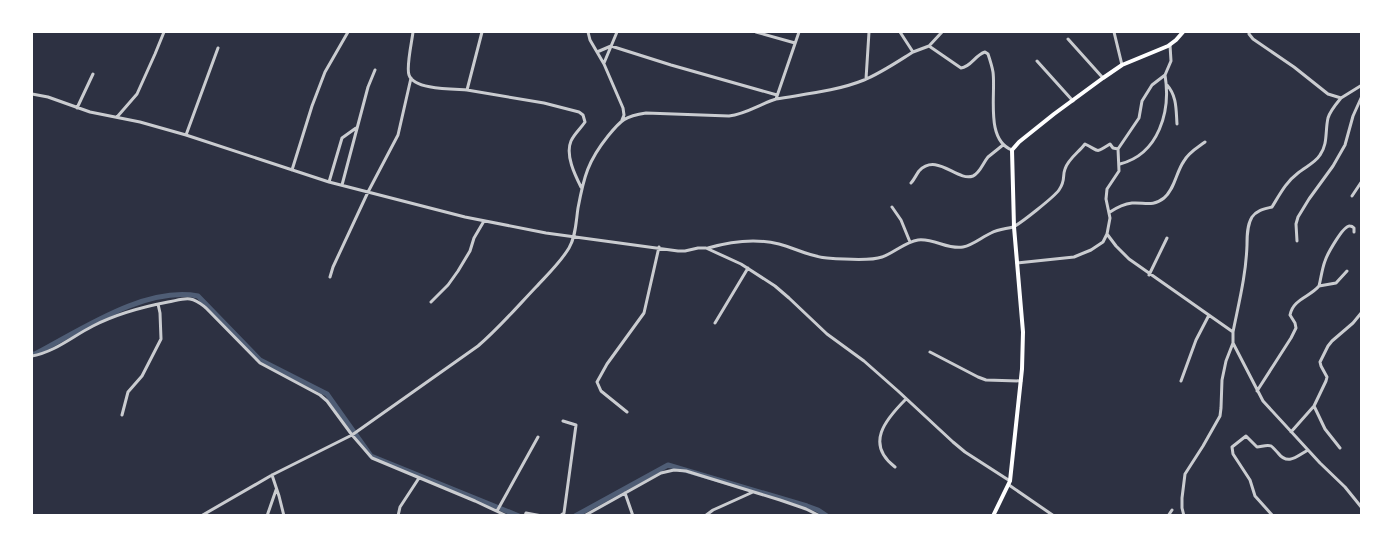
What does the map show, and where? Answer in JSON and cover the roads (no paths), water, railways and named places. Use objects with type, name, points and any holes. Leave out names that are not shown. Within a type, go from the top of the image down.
[{"type":"main road","points":[[993,516],[1009,483],[1021,381],[1023,332],[1014,227],[1012,150],[1019,142],[1103,78],[1122,65],[1170,45],[1183,32]]},
{"type":"street","points":[[117,117],[137,94],[164,32]]},
{"type":"street","points":[[292,170],[325,72],[348,32]]},
{"type":"street","points":[[413,32],[408,67],[411,78],[416,82],[432,87],[467,90],[544,103],[583,115],[585,122],[569,147],[576,177],[582,189]]},
{"type":"street","points":[[467,90],[482,32]]},
{"type":"street","points":[[588,32],[623,108],[622,121]]},
{"type":"street","points":[[604,64],[617,32]]},
{"type":"street","points":[[756,32],[795,43]]},
{"type":"street","points":[[777,97],[799,32]]},
{"type":"street","points":[[866,80],[869,32]]},
{"type":"street","points":[[900,32],[913,52]]},
{"type":"street","points":[[201,516],[272,475],[352,435],[464,356],[494,332],[555,267],[569,248],[574,237],[582,189],[592,159],[622,121],[633,115],[646,113],[729,116],[741,114],[777,97],[836,88],[866,80],[913,52],[929,46],[942,32]]},
{"type":"street","points":[[1114,32],[1122,65]]},
{"type":"street","points":[[1249,32],[1253,39],[1322,89],[1341,98]]},
{"type":"street","points":[[1068,39],[1103,78]]},
{"type":"street","points":[[1017,263],[1082,254],[1103,242],[1110,218],[1106,199],[1107,189],[1119,171],[1118,149],[1139,118],[1142,101],[1152,85],[1165,75],[1171,61],[1170,45]]},
{"type":"street","points":[[597,52],[611,46],[777,97]]},
{"type":"street","points":[[929,46],[961,68],[968,66],[981,53],[988,54],[993,72],[995,125],[1003,145],[1012,150]]},
{"type":"street","points":[[186,135],[218,48]]},
{"type":"street","points":[[1037,61],[1073,101]]},
{"type":"street","points":[[342,185],[368,87],[375,70]]},
{"type":"street","points":[[77,108],[93,74]]},
{"type":"street","points":[[1120,164],[1134,158],[1155,139],[1165,112],[1167,92],[1165,75]]},
{"type":"street","points":[[330,277],[368,192],[398,135],[411,78]]},
{"type":"street","points":[[1166,84],[1175,99],[1177,124]]},
{"type":"street","points":[[1184,516],[1183,479],[1220,416],[1222,380],[1233,343],[1233,332],[1244,280],[1250,219],[1259,211],[1272,207],[1278,194],[1287,183],[1318,158],[1326,142],[1328,118],[1341,98],[1361,84]]},
{"type":"street","points":[[32,94],[77,108],[186,135],[329,182],[484,221],[574,237],[678,251],[755,240],[779,244],[827,258],[872,259],[887,255],[910,242],[926,240],[963,247],[1000,229],[1014,227],[1051,198],[1058,191],[1065,177],[1065,169],[1085,144],[1096,151],[1110,144],[1113,148],[1118,149]]},
{"type":"street","points":[[1297,241],[1298,217],[1345,145],[1362,96]]},
{"type":"street","points":[[329,182],[342,138],[357,128]]},
{"type":"street","points":[[1110,212],[1131,203],[1150,204],[1163,199],[1171,189],[1184,160],[1205,142]]},
{"type":"street","points":[[911,183],[920,171],[932,165],[942,166],[964,176],[973,176],[977,174],[988,157],[1003,145]]},
{"type":"street","points":[[1352,196],[1362,181]]},
{"type":"street","points":[[892,207],[901,220],[910,242]]},
{"type":"street","points":[[431,302],[458,271],[484,221]]},
{"type":"street","points":[[1257,391],[1296,328],[1290,315],[1292,308],[1300,299],[1315,291],[1319,286],[1324,263],[1346,227],[1353,227],[1354,232]]},
{"type":"street","points":[[1107,234],[1122,254],[1149,275],[1233,332]]},
{"type":"street","points":[[1149,275],[1167,238]]},
{"type":"street","points":[[627,412],[601,391],[597,382],[607,364],[644,313],[659,247]]},
{"type":"street","points":[[706,248],[748,268],[775,286],[827,334],[864,361],[965,452],[1054,516]]},
{"type":"street","points":[[715,323],[748,268]]},
{"type":"street","points":[[1319,286],[1336,283],[1347,271]]},
{"type":"street","points":[[32,356],[51,350],[88,328],[111,318],[158,304],[187,299],[200,302],[260,363],[327,401],[372,458],[507,516]]},
{"type":"street","points":[[123,415],[128,393],[142,376],[161,339],[158,304]]},
{"type":"street","points":[[1291,432],[1314,406],[1327,377],[1320,362],[1328,346],[1362,312]]},
{"type":"street","points":[[1181,381],[1196,340],[1209,315]]},
{"type":"street","points":[[1233,343],[1263,401],[1327,470],[1346,487],[1362,508]]},
{"type":"street","points":[[930,352],[978,378],[1021,381]]},
{"type":"street","points":[[895,467],[882,454],[879,435],[897,408],[906,399]]},
{"type":"street","points":[[1314,406],[1325,429],[1340,448]]},
{"type":"street","points":[[560,516],[564,513],[576,425],[563,421]]},
{"type":"street","points":[[1273,516],[1255,496],[1250,480],[1232,447],[1246,436],[1257,447],[1272,446],[1281,458],[1287,460],[1308,450]]},
{"type":"street","points":[[497,511],[538,437]]},
{"type":"street","points":[[584,516],[661,473],[674,470],[686,471],[754,492],[820,516]]},
{"type":"street","points":[[272,475],[284,516]]},
{"type":"street","points":[[398,516],[400,507],[419,478]]},
{"type":"street","points":[[267,516],[276,488]]},
{"type":"street","points":[[705,516],[713,510],[754,492]]},
{"type":"street","points":[[625,493],[633,516]]},
{"type":"street","points":[[1168,516],[1172,510]]},
{"type":"street","points":[[525,516],[526,513],[542,516]]},
{"type":"waterway","points":[[32,354],[93,322],[135,304],[157,297],[198,296],[260,360],[327,394],[371,456],[519,516]]},
{"type":"waterway","points":[[575,516],[668,465],[807,506],[827,516]]}]
